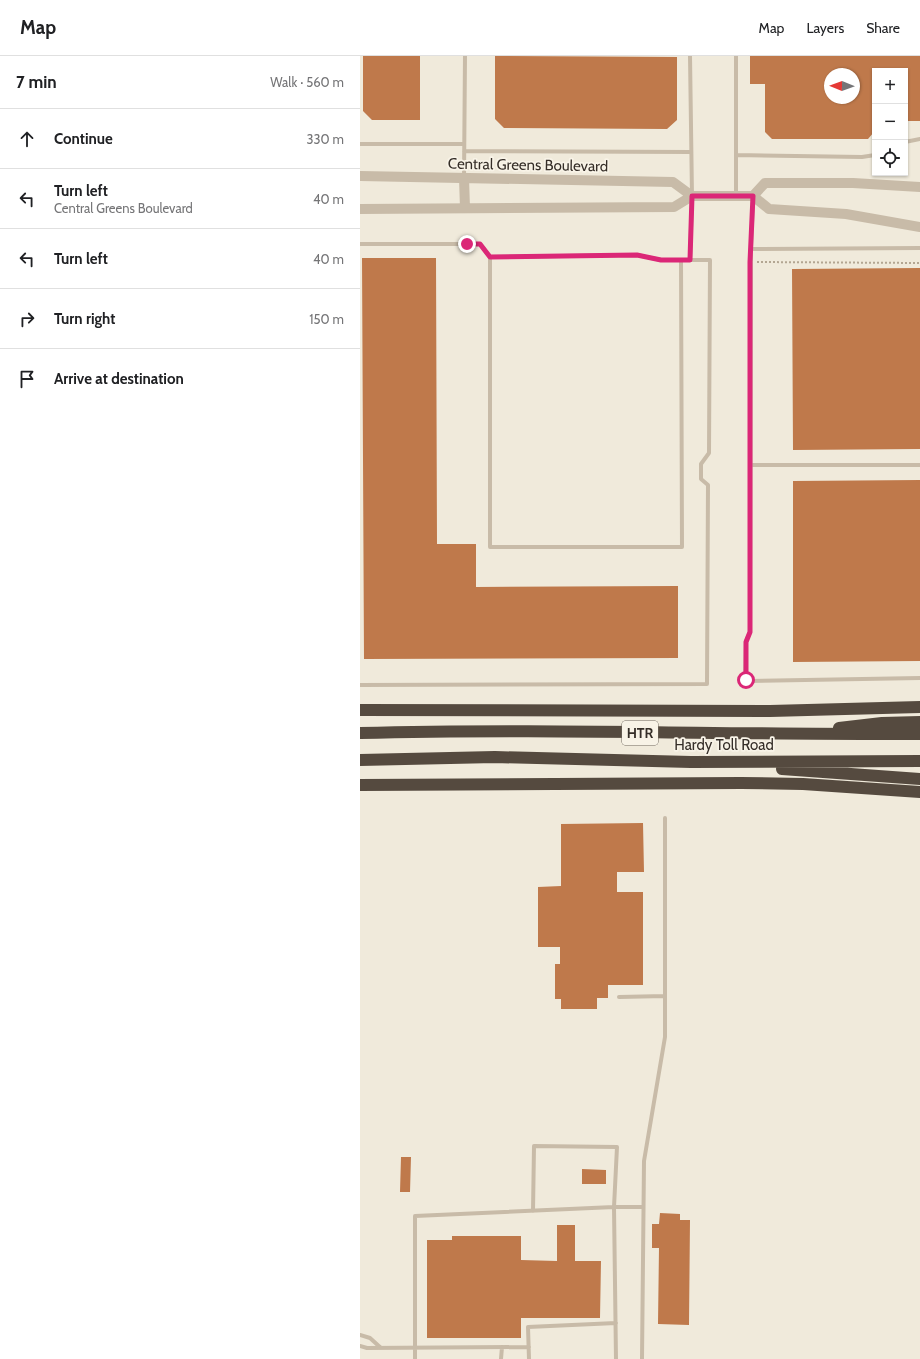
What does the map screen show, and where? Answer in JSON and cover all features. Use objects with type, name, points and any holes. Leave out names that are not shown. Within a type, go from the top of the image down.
[{"type":"highway","points":[[360,710],[770,711],[920,707]]},
{"type":"highway","points":[[778,734],[882,723],[920,722]]},
{"type":"highway","name":"Hardy Toll Road","points":[[360,733],[459,730],[778,734],[920,734]]},
{"type":"highway","name":"Hardy Toll Road","points":[[360,760],[495,757],[691,762],[920,761]]},
{"type":"highway","points":[[691,762],[920,779]]},
{"type":"highway","points":[[360,785],[741,783],[803,784],[920,792]]},
{"type":"street","name":"Central Greens Boulevard","points":[[360,176],[673,182],[692,196]]},
{"type":"street","points":[[464,178],[465,208]]},
{"type":"street","points":[[753,196],[765,183],[876,184],[920,187]]},
{"type":"street","points":[[360,209],[674,206],[692,196],[753,196],[769,209],[846,214],[920,227]]},
{"type":"lane","points":[[464,56],[464,178]]},
{"type":"lane","points":[[690,56],[692,196],[690,260]]},
{"type":"lane","points":[[736,56],[736,196]]},
{"type":"lane","points":[[908,141],[920,138]]},
{"type":"lane","points":[[360,144],[464,144]]},
{"type":"lane","points":[[464,151],[691,152]]},
{"type":"lane","points":[[736,155],[872,155]]},
{"type":"lane","points":[[753,196],[750,262],[750,632],[746,642],[746,680],[920,678]]},
{"type":"lane","points":[[360,244],[480,244],[490,257],[490,547],[682,547],[681,260]]},
{"type":"lane","points":[[751,249],[920,248]]},
{"type":"lane","points":[[360,685],[707,684],[708,485],[701,479],[701,464],[709,453],[710,260],[661,260],[637,255],[490,257]]},
{"type":"lane","points":[[750,465],[920,465]]},
{"type":"lane","points":[[642,1359],[644,1161],[665,1037],[665,818]]},
{"type":"lane","points":[[619,997],[665,996]]},
{"type":"lane","points":[[532,1211],[534,1146],[617,1147],[614,1207],[616,1359]]},
{"type":"lane","points":[[415,1359],[415,1216],[643,1207]]},
{"type":"lane","points":[[529,1359],[528,1327],[616,1323]]},
{"type":"lane","points":[[360,1336],[370,1338],[381,1348]]},
{"type":"lane","points":[[360,1346],[367,1348],[529,1347]]},
{"type":"lane","points":[[501,1359],[502,1347]]},
{"type":"path","points":[[750,262],[920,263]]},
{"type":"building","points":[[363,56],[420,56],[420,120],[372,120],[363,111]]},
{"type":"building","points":[[495,56],[677,57],[677,120],[667,129],[504,128],[495,119]]},
{"type":"building","points":[[750,56],[920,56],[920,121],[908,121],[908,68],[872,68],[872,134],[868,139],[772,139],[765,132],[765,84],[750,84]]},
{"type":"building","points":[[362,258],[436,258],[437,544],[476,544],[476,587],[678,586],[678,658],[364,659]]},
{"type":"building","points":[[920,268],[920,449],[793,450],[792,269]]},
{"type":"building","points":[[920,480],[920,661],[793,662],[793,481]]},
{"type":"building","points":[[643,823],[644,872],[617,872],[617,892],[643,892],[643,985],[608,985],[608,998],[597,998],[597,1009],[561,1009],[561,999],[555,999],[555,964],[560,964],[560,947],[538,947],[538,887],[561,886],[561,824]]},
{"type":"building","points":[[401,1157],[411,1157],[410,1192],[400,1192]]},
{"type":"building","points":[[582,1169],[606,1170],[606,1184],[582,1184]]},
{"type":"building","points":[[660,1213],[680,1214],[680,1220],[690,1220],[689,1325],[658,1324],[659,1248],[652,1248],[652,1224],[659,1224]]},
{"type":"building","points":[[557,1225],[575,1225],[575,1261],[601,1261],[600,1318],[521,1318],[521,1338],[427,1338],[427,1240],[452,1240],[452,1236],[521,1236],[521,1260],[557,1261]]},
{"type":"route","points":[[467,244],[480,244],[490,257],[637,255],[661,260],[690,260],[692,196],[753,196],[750,262],[750,632],[746,642],[746,680]]}]
